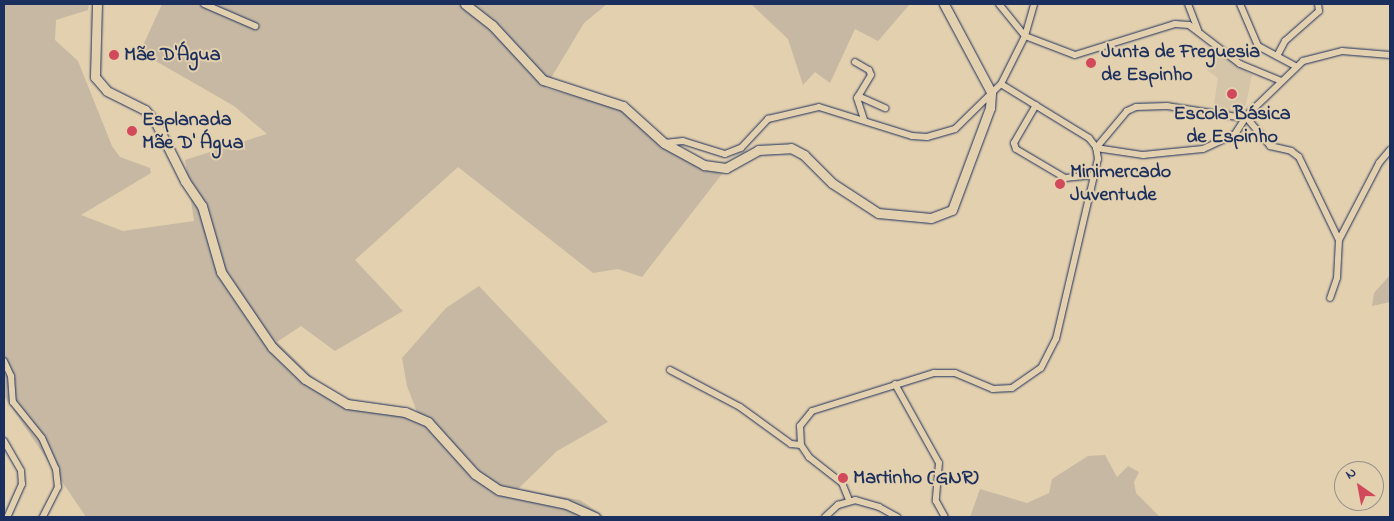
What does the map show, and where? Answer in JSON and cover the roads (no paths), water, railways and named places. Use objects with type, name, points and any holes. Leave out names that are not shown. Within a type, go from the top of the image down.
[{"type":"main road","points":[[97,4],[95,77],[107,91],[145,110],[156,123],[184,181],[202,206],[221,272],[272,347],[305,379],[348,404],[405,412],[428,422],[475,474],[499,490],[574,506],[595,517]]},
{"type":"main road","points":[[465,4],[492,24],[544,80],[623,106],[664,143],[715,168],[734,164],[758,150],[791,148],[804,155],[832,183],[878,213],[931,218],[944,216],[957,199],[990,108],[991,92],[944,4]]},
{"type":"street","points":[[204,4],[255,26]]},
{"type":"street","points":[[999,4],[1025,36],[1083,55],[1175,24],[1198,30],[1240,64],[1281,81]]},
{"type":"street","points":[[664,143],[683,141],[725,154],[740,148],[768,119],[819,107],[912,136],[948,133],[1001,84],[1025,36],[1034,4]]},
{"type":"street","points":[[1188,4],[1198,30]]},
{"type":"street","points":[[1240,4],[1258,46],[1295,66]]},
{"type":"street","points":[[1277,56],[1285,41],[1319,11],[1318,4]]},
{"type":"street","points":[[1001,84],[1089,138],[1096,148],[1136,155],[1203,149],[1235,134],[1246,117],[1295,66],[1334,52],[1390,55]]},
{"type":"street","points":[[855,62],[870,70],[871,76],[858,96],[864,120]]},
{"type":"street","points":[[858,96],[885,108]]},
{"type":"street","points":[[1036,105],[1014,142],[1016,149],[1065,178],[1094,175]]},
{"type":"street","points":[[849,500],[842,483],[809,457],[801,445],[800,426],[812,411],[894,384],[947,372],[1004,390],[1030,378],[1042,368],[1056,340],[1094,175],[1096,148],[1127,111],[1147,105],[1246,117],[1270,146],[1292,151],[1299,158],[1330,229],[1338,240]]},
{"type":"street","points":[[1330,298],[1337,278],[1338,240],[1375,170],[1390,150]]},
{"type":"street","points":[[4,361],[11,376],[13,402],[42,438],[56,469],[58,487],[43,517]]},
{"type":"street","points":[[670,370],[740,407],[791,444],[801,445]]},
{"type":"street","points":[[894,384],[939,463],[936,501],[945,517]]},
{"type":"street","points":[[4,441],[21,471],[22,484],[7,517]]},
{"type":"street","points":[[826,517],[838,504],[849,500],[879,507],[897,517]]},
{"type":"place","name":"Mãe D'Água","points":[[114,55]]},
{"type":"place","name":"Junta de Freguesia de Espinho","points":[[1091,63]]},
{"type":"place","name":"Escola Básica de Espinho","points":[[1232,94]]},
{"type":"place","name":"Esplanada Mãe D' Água","points":[[132,131]]},
{"type":"place","name":"Minimercado Juventude","points":[[1060,184]]},
{"type":"place","name":"Martinho (GNR)","points":[[843,478]]}]
